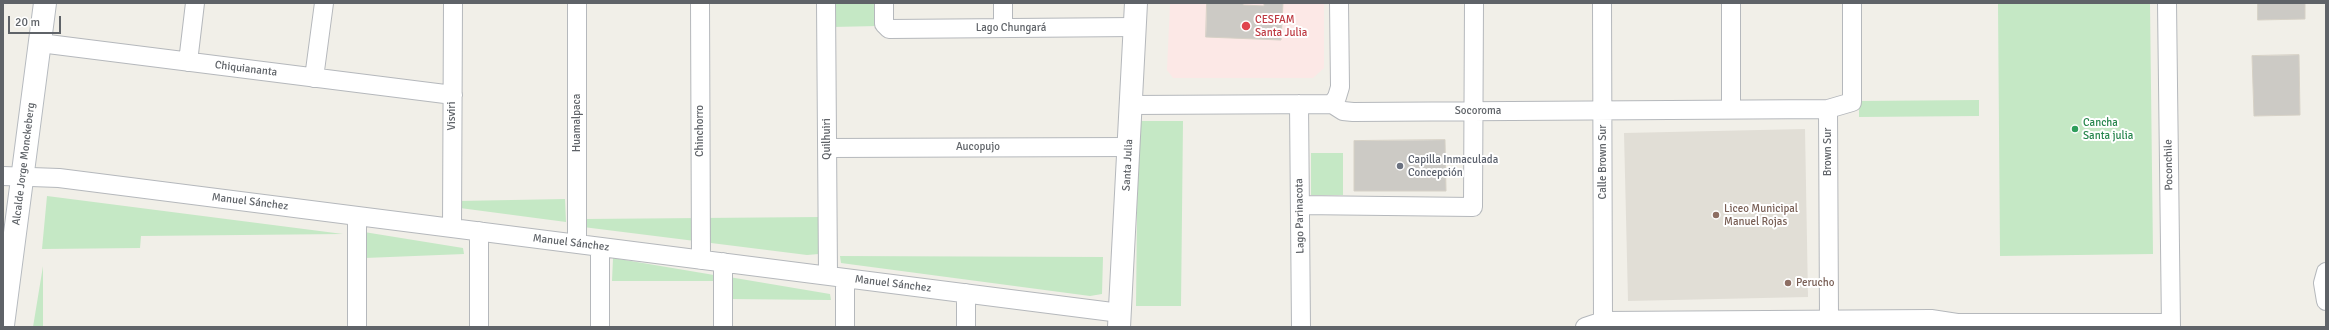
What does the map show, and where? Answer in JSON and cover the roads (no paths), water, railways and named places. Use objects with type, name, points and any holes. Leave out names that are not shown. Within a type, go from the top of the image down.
[{"type":"main road","name":"Alcalde Jorge Monckeberg","points":[[3,325],[13,176],[40,43],[45,3]]},
{"type":"main road","name":"Santa Julia","points":[[1119,320],[1136,3]]},
{"type":"street","points":[[188,62],[195,3]]},
{"type":"street","points":[[314,78],[324,3]]},
{"type":"street","name":"Visviri","points":[[452,228],[453,3]]},
{"type":"street","name":"Huamalpaca","points":[[577,3],[577,244]]},
{"type":"street","name":"Chinchorro","points":[[700,3],[701,260]]},
{"type":"street","name":"Quilhuiri","points":[[826,3],[827,148],[836,277],[845,327]]},
{"type":"street","name":"Lago Chungará","points":[[884,3],[884,21],[887,27],[893,29],[1135,27]]},
{"type":"street","points":[[1003,3],[1003,28]]},
{"type":"street","points":[[1332,104],[1337,97],[1340,87],[1339,3]]},
{"type":"street","points":[[1300,205],[1474,207],[1474,3]]},
{"type":"street","name":"Calle Brown Sur","points":[[1602,3],[1603,321]]},
{"type":"street","points":[[1731,3],[1731,110]]},
{"type":"street","points":[[1828,109],[1852,102],[1852,3]]},
{"type":"street","name":"Poconchile","points":[[2167,3],[2171,325]]},
{"type":"street","name":"Chiquiananta","points":[[40,43],[453,95]]},
{"type":"street","name":"Socoroma","points":[[1131,104],[1332,104],[1343,111],[1353,112],[1828,109]]},
{"type":"street","name":"Lago Parinacota","points":[[1299,104],[1301,327]]},
{"type":"street","name":"Brown Sur","points":[[1828,109],[1829,319]]},
{"type":"street","name":"Aucopujo","points":[[827,148],[1129,147]]},
{"type":"street","name":"Manuel Sánchez","points":[[13,176],[59,178],[966,293],[1119,320]]},
{"type":"street","points":[[357,216],[357,327]]},
{"type":"street","points":[[479,231],[479,327]]},
{"type":"street","points":[[600,247],[600,327]]},
{"type":"street","points":[[722,262],[723,327]]},
{"type":"street","points":[[2326,272],[2323,283],[2326,301]]},
{"type":"street","points":[[966,293],[966,327]]},
{"type":"street","points":[[1585,327],[1603,321],[1672,324],[1802,323],[1829,319],[1931,323],[2171,325]]},
{"type":"place","name":"CESFAM Santa Julia","points":[[1246,26]]},
{"type":"place","name":"Cancha Santa julia","points":[[2075,129]]},
{"type":"place","name":"Capilla Inmaculada Concepción","points":[[1400,166]]},
{"type":"place","name":"Liceo Municipal Manuel Rojas","points":[[1716,215]]},
{"type":"place","name":"Perucho","points":[[1788,283]]}]
